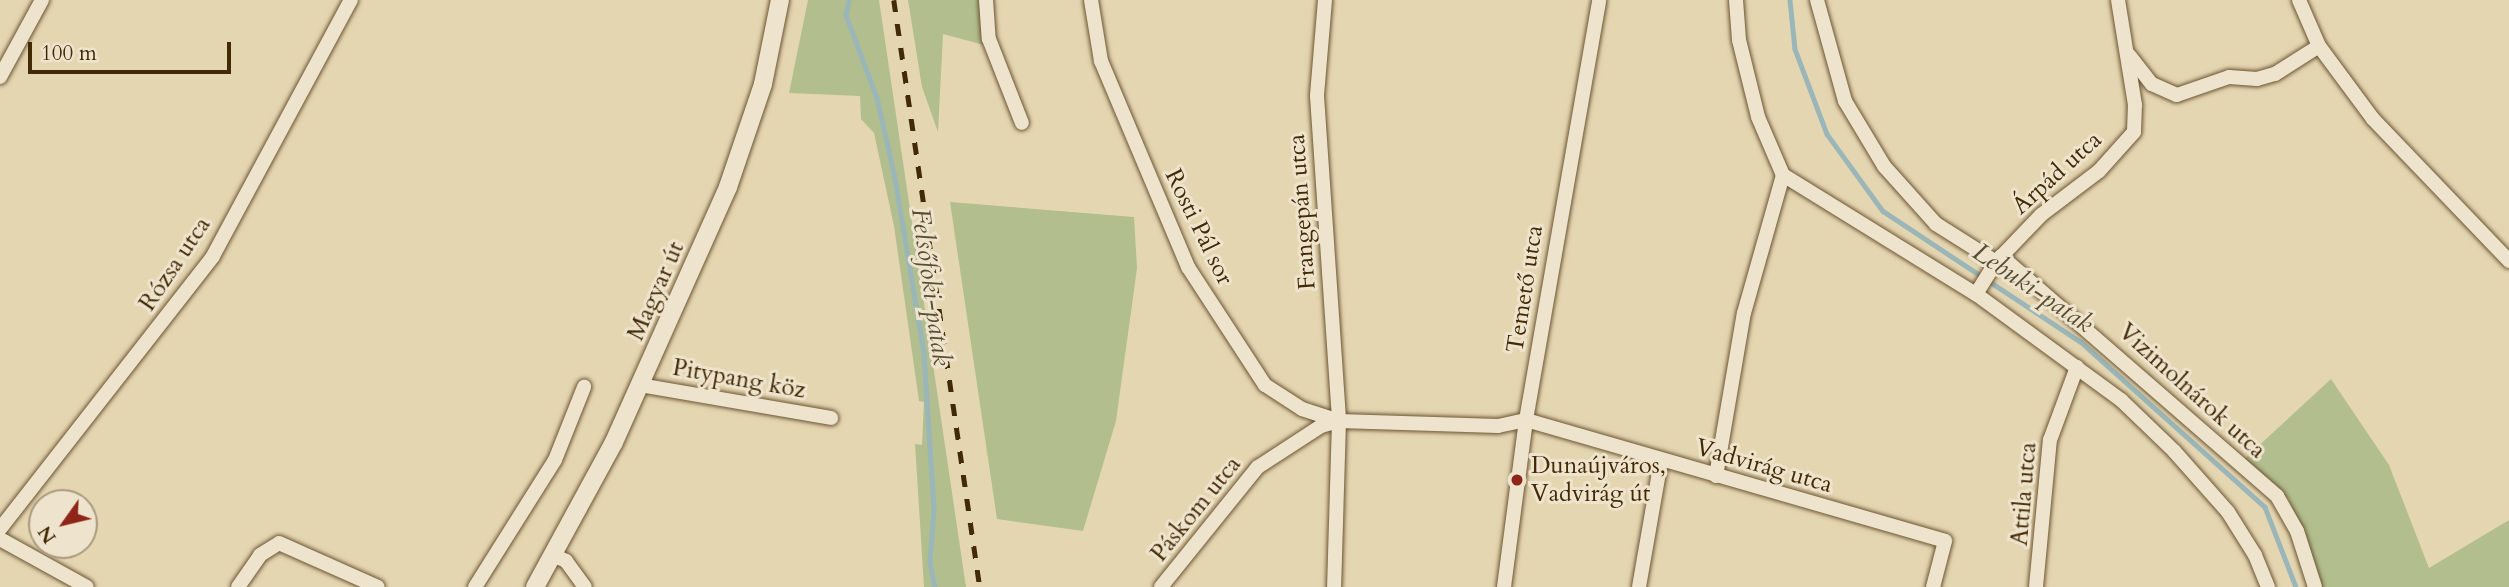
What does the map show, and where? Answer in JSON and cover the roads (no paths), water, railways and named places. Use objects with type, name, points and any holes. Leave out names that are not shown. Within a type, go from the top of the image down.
[{"type":"street","points":[[0,78],[42,0]]},
{"type":"street","name":"Rózsa utca","points":[[0,529],[213,256],[351,0]]},
{"type":"street","name":"Magyar út","points":[[535,587],[555,556],[640,385],[728,187],[763,83],[780,0]]},
{"type":"street","points":[[986,0],[989,39],[1021,123]]},
{"type":"street","name":"Rosti Pál sor","points":[[1091,0],[1101,61],[1188,267],[1265,385],[1302,409],[1339,421]]},
{"type":"street","name":"Frangepán utca","points":[[1325,0],[1317,96],[1339,421],[1334,587]]},
{"type":"street","name":"Temető utca","points":[[1504,587],[1526,420],[1599,0]]},
{"type":"street","points":[[1737,0],[1739,40],[1758,117],[1783,175],[1976,294],[2077,367],[2174,450],[2228,512],[2255,555],[2268,587]]},
{"type":"street","name":"Vizimolnárok utca","points":[[1817,0],[1845,101],[1884,166],[1936,224],[1998,259],[2277,496],[2297,531],[2315,587]]},
{"type":"street","points":[[2118,0],[2125,50],[2152,84],[2177,95],[2229,77],[2275,74],[2319,46]]},
{"type":"street","points":[[2299,0],[2319,46],[2373,119],[2509,261]]},
{"type":"street","name":"Árpád utca","points":[[1976,294],[1998,259],[2041,215],[2099,171],[2134,132],[2135,105],[2125,50]]},
{"type":"street","points":[[1716,476],[1744,313],[1783,175]]},
{"type":"street","name":"Attila utca","points":[[2036,587],[2050,440],[2077,367]]},
{"type":"street","name":"Pitypang köz","points":[[640,385],[831,418]]},
{"type":"street","points":[[475,587],[555,460],[584,387]]},
{"type":"street","points":[[1339,421],[1498,426],[1526,420]]},
{"type":"street","name":"Vadvirág utca","points":[[1526,420],[1945,541],[1933,587]]},
{"type":"street","name":"Páskom utca","points":[[1161,587],[1258,467],[1307,433],[1339,421]]},
{"type":"street","points":[[1639,587],[1661,461]]},
{"type":"street","points":[[0,539],[87,587]]},
{"type":"street","points":[[238,587],[260,555],[279,543],[378,587]]},
{"type":"street","points":[[555,556],[566,561],[585,587]]},
{"type":"waterway","name":"Felsőfoki-patak","points":[[849,0],[846,15],[877,98],[895,178],[924,354],[934,510],[930,562],[935,587]]},
{"type":"waterway","name":"Lebuki-patak","points":[[1790,0],[1795,49],[1827,134],[1883,211],[2081,342],[2265,507],[2296,587]]},
{"type":"railway","points":[[894,0],[980,587]]},
{"type":"place","name":"Dunaújváros, Vadvirág út","points":[[1517,480]]}]
